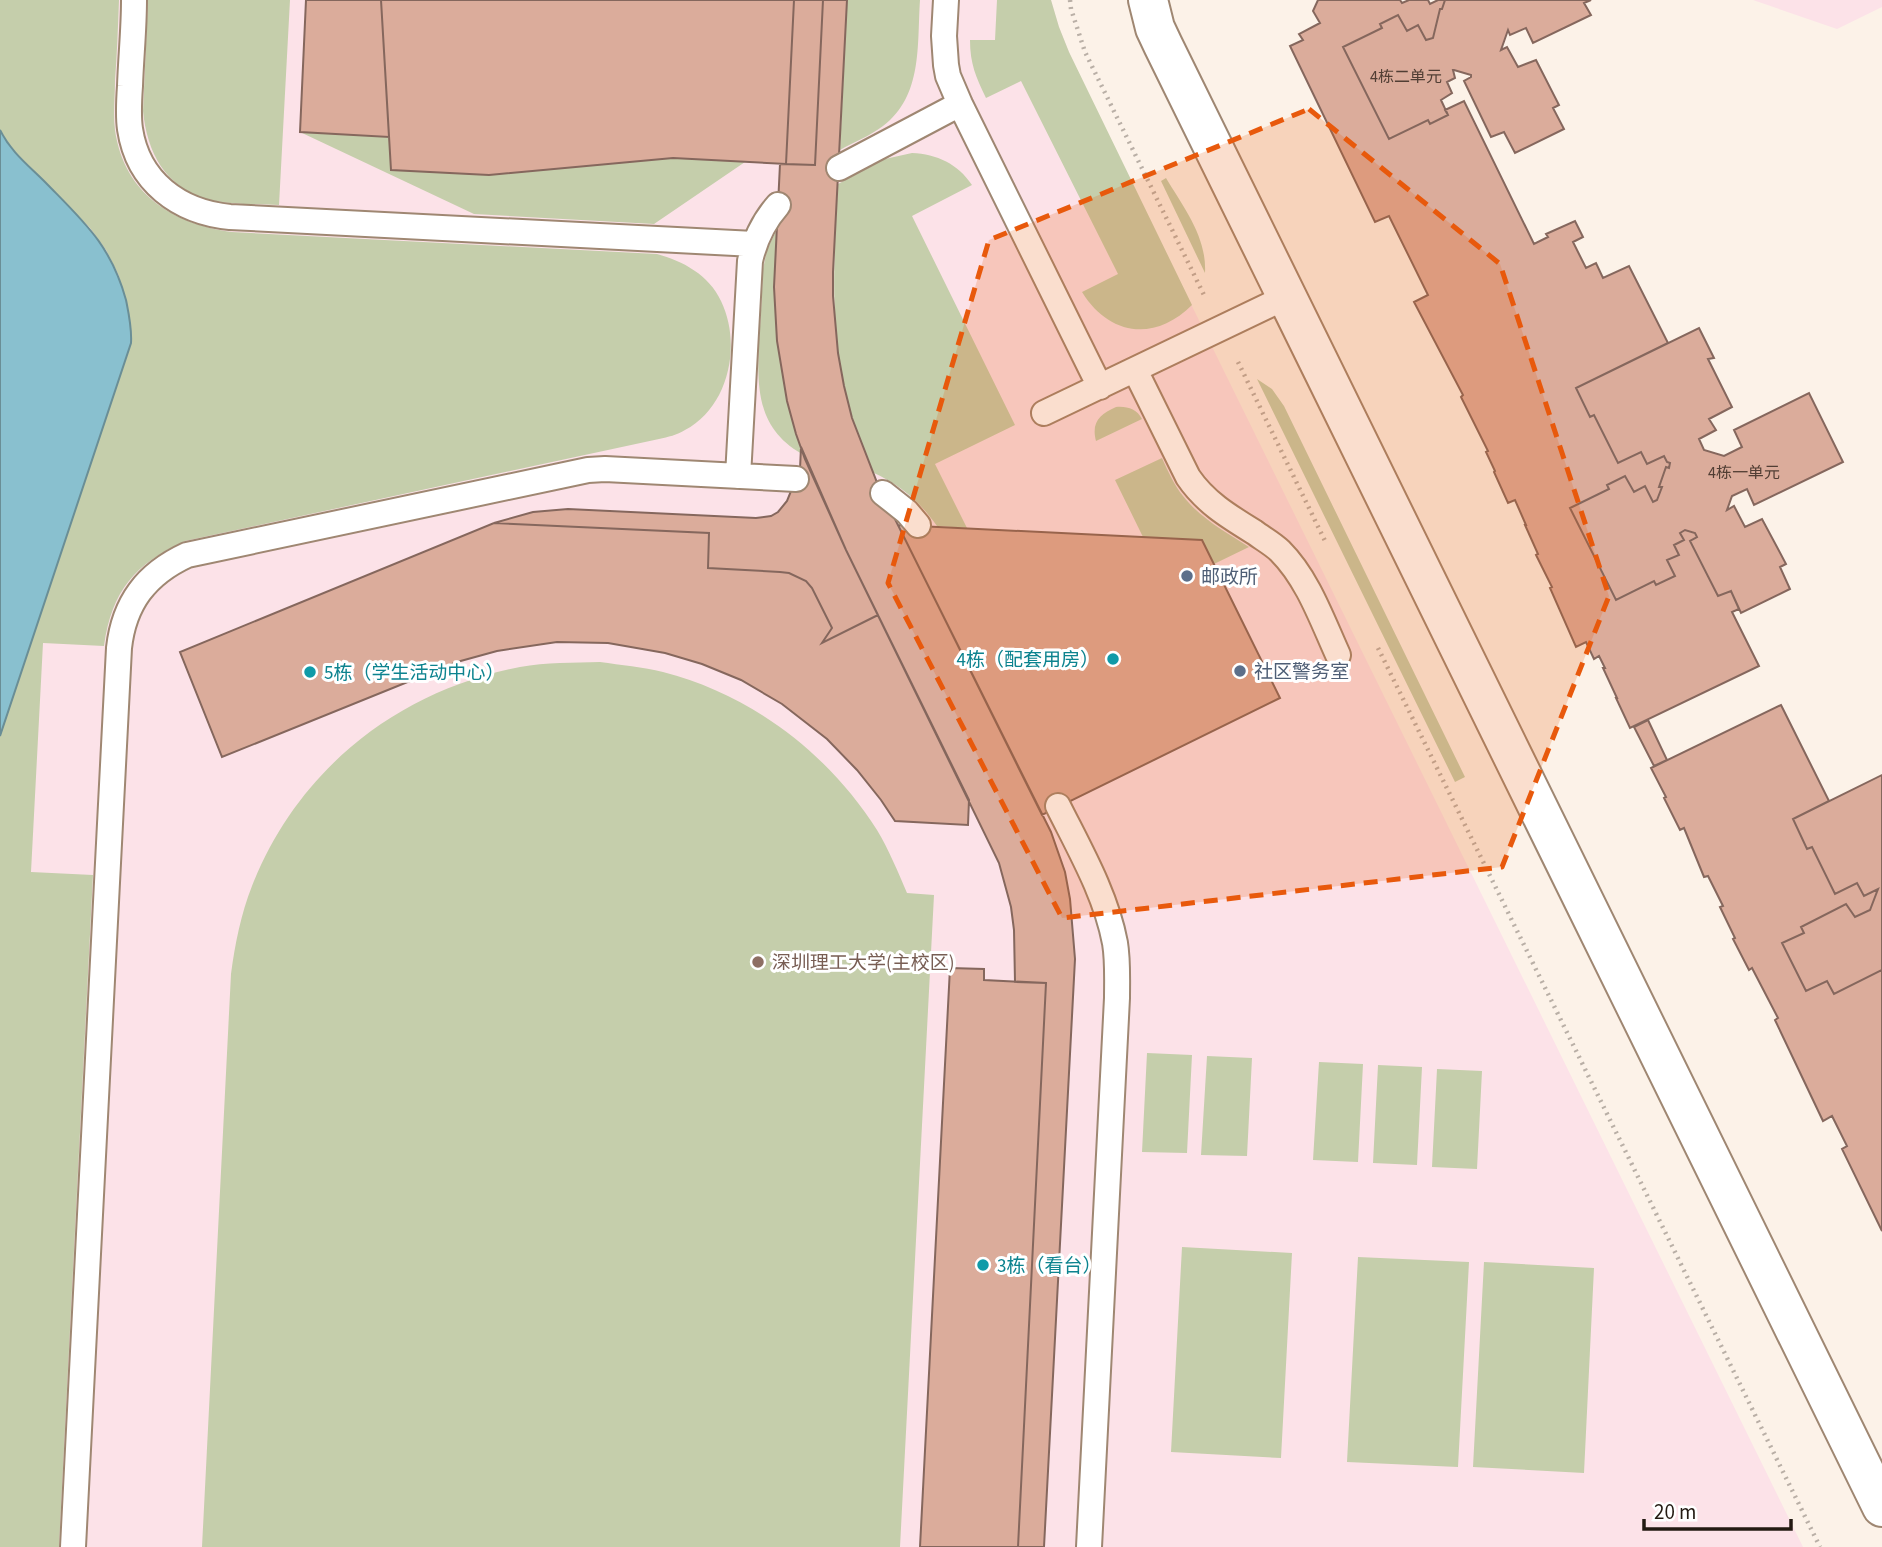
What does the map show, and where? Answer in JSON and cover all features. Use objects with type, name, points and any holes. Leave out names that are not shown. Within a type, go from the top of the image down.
[{"type":"street","points":[[1148,0],[1155,28],[1163,45],[1882,1507]]},
{"type":"lane","points":[[134,0],[129,115],[134,146],[140,162],[158,186],[171,197],[201,212],[230,217],[754,244]]},
{"type":"lane","points":[[946,0],[944,36],[948,76],[1100,387]]},
{"type":"lane","points":[[839,168],[960,104]]},
{"type":"lane","points":[[738,476],[750,261],[754,244],[767,216],[778,205]]},
{"type":"lane","points":[[1044,413],[1286,297]]},
{"type":"lane","points":[[1135,370],[1197,490],[1211,504],[1278,549],[1293,566],[1305,585],[1338,655]]},
{"type":"lane","points":[[73,1547],[119,648],[124,620],[136,596],[162,569],[187,555],[588,470],[796,479]]},
{"type":"lane","points":[[883,493],[907,512],[918,525]]},
{"type":"lane","points":[[1058,806],[1107,910],[1115,943],[1117,967],[1089,1547]]},
{"type":"path","points":[[1070,0],[1094,71],[1202,290]]},
{"type":"path","points":[[1445,786],[1820,1547]]},
{"type":"highlighted area","points":[[1309,109],[1500,264],[1609,596],[1502,867],[1062,918],[888,583],[989,240]]},
{"type":"shaded area","name":"深圳理工大学(主校区)","points":[[0,0],[1051,0],[1069,52],[1094,107],[1803,1547],[0,1547]]},
{"type":"shaded area","points":[[1753,0],[1882,0],[1882,7],[1837,29]]},
{"type":"green space","points":[[0,0],[119,0],[114,118],[120,152],[140,188],[171,213],[190,222],[232,232],[657,254],[686,265],[710,284],[721,301],[730,336],[727,373],[721,390],[700,420],[679,433],[185,541],[152,559],[129,581],[113,609],[104,646],[43,643],[31,872],[93,875],[59,1547],[0,1547],[0,736],[131,343],[119,276],[106,250],[90,228],[13,150],[0,130]]},
{"type":"green space","points":[[148,0],[290,0],[279,205],[207,199],[180,186],[161,166],[149,140],[143,111]]},
{"type":"green space","points":[[847,0],[920,0],[919,34],[911,85],[896,114],[878,130],[840,150]]},
{"type":"green space","points":[[997,0],[1051,0],[1069,52],[1192,305],[1178,317],[1148,329],[1133,329],[1105,318],[1082,292],[1118,274],[1021,81],[986,98],[974,70],[970,40],[995,40]]},
{"type":"green space","points":[[300,132],[389,137],[392,170],[489,175],[673,158],[745,162],[654,224],[474,214]]},
{"type":"green space","points":[[912,153],[930,155],[946,162],[960,171],[972,185],[912,216],[1015,425],[935,464],[967,528],[937,526],[909,494],[872,472],[849,407],[839,360],[834,285],[838,184],[885,159]]},
{"type":"green space","points":[[1166,178],[1198,235],[1205,260],[1205,273],[1161,181]]},
{"type":"green space","points":[[777,229],[774,287],[777,341],[787,401],[802,454],[787,444],[768,419],[762,405],[758,374],[763,269],[767,250]]},
{"type":"green space","points":[[1257,379],[1272,389],[1284,406],[1465,777],[1455,782]]},
{"type":"green space","points":[[1116,407],[1131,409],[1142,419],[1096,441],[1095,429],[1098,420]]},
{"type":"green space","points":[[1162,458],[1171,478],[1190,504],[1249,547],[1214,564],[1202,540],[1143,537],[1115,480]]},
{"type":"green space","points":[[600,662],[655,670],[696,682],[757,712],[785,731],[811,752],[857,802],[877,830],[907,893],[934,895],[900,1547],[202,1547],[231,974],[239,929],[252,886],[272,844],[296,806],[325,772],[358,742],[394,716],[433,695],[475,679],[520,667],[550,663]]},
{"type":"green space","points":[[1147,1053],[1192,1055],[1187,1153],[1142,1152]]},
{"type":"green space","points":[[1207,1056],[1252,1058],[1247,1156],[1201,1155]]},
{"type":"green space","points":[[1319,1062],[1363,1064],[1358,1162],[1313,1160]]},
{"type":"green space","points":[[1378,1065],[1422,1067],[1417,1165],[1373,1163]]},
{"type":"green space","points":[[1437,1069],[1482,1071],[1477,1169],[1432,1167]]},
{"type":"green space","points":[[1182,1247],[1292,1253],[1281,1458],[1171,1452]]},
{"type":"green space","points":[[1358,1257],[1469,1262],[1458,1467],[1347,1462]]},
{"type":"green space","points":[[1484,1262],[1594,1268],[1584,1473],[1473,1467]]},
{"type":"water","points":[[0,130],[15,152],[84,222],[104,249],[126,300],[131,343],[0,736]]},
{"type":"building","points":[[306,0],[381,0],[389,137],[300,132]]},
{"type":"building","points":[[381,0],[794,0],[786,164],[673,158],[489,175],[391,170]]},
{"type":"building","points":[[794,0],[823,0],[815,165],[786,164]]},
{"type":"building","points":[[823,0],[847,0],[833,296],[838,353],[852,418],[878,485],[1051,832],[1065,872],[1070,899],[1075,959],[1044,1547],[1018,1547],[1046,983],[1015,982],[1011,907],[999,863],[846,550],[805,459],[787,401],[777,341],[774,287],[780,164],[815,165]]},
{"type":"building","points":[[1318,0],[1400,0],[1402,3],[1409,0],[1428,0],[1430,4],[1445,0],[1433,38],[1426,40],[1418,25],[1407,31],[1398,15],[1380,24],[1382,28],[1343,47],[1389,139],[1428,120],[1430,124],[1448,115],[1445,110],[1464,101],[1534,244],[1548,237],[1546,234],[1575,221],[1583,237],[1573,242],[1586,268],[1596,263],[1603,278],[1629,266],[1668,343],[1576,388],[1590,417],[1594,415],[1618,463],[1641,452],[1647,464],[1664,456],[1670,463],[1669,468],[1666,467],[1659,487],[1662,487],[1657,500],[1653,502],[1645,486],[1634,492],[1625,476],[1607,485],[1609,489],[1570,508],[1616,600],[1654,581],[1656,585],[1675,576],[1667,560],[1679,555],[1674,545],[1684,540],[1680,533],[1685,530],[1695,533],[1697,537],[1690,541],[1718,596],[1731,591],[1739,609],[1732,612],[1759,666],[1630,728],[1599,656],[1594,659],[1586,642],[1576,647],[1515,500],[1508,503],[1486,452],[1488,451],[1461,397],[1463,395],[1414,302],[1428,295],[1389,216],[1375,222],[1290,46],[1303,40],[1299,34],[1320,23],[1313,11]]},
{"type":"building","points":[[1445,0],[1591,0],[1584,3],[1591,15],[1533,43],[1526,28],[1510,35],[1508,30],[1501,50],[1507,47],[1518,67],[1536,60],[1559,105],[1553,108],[1564,129],[1515,153],[1504,132],[1491,137],[1464,81],[1471,75],[1453,70],[1455,78],[1447,82],[1452,93],[1441,100],[1448,115],[1430,124],[1428,120],[1389,139],[1343,47],[1382,28],[1380,24],[1398,15],[1407,31],[1418,25],[1426,40],[1433,38]]},
{"type":"building","points":[[1699,328],[1714,358],[1708,359],[1732,407],[1709,419],[1716,430],[1699,439],[1704,450],[1724,456],[1742,447],[1734,430],[1809,393],[1843,462],[1754,505],[1747,489],[1732,496],[1727,510],[1734,506],[1745,527],[1762,519],[1786,564],[1780,567],[1790,589],[1741,613],[1731,591],[1718,596],[1690,541],[1697,537],[1695,533],[1685,530],[1680,533],[1684,540],[1674,545],[1679,555],[1667,560],[1675,576],[1656,585],[1654,581],[1616,600],[1570,508],[1609,489],[1607,485],[1625,476],[1634,492],[1645,486],[1653,502],[1657,500],[1666,467],[1669,468],[1670,463],[1664,456],[1647,464],[1641,452],[1618,463],[1594,415],[1590,417],[1576,388]]},
{"type":"building","points":[[801,447],[878,615],[822,643],[832,628],[806,581],[789,573],[708,568],[709,533],[494,523],[533,512],[568,509],[756,518],[771,516],[787,501],[800,469]]},
{"type":"building","name":"5栋（学生活动中心）","points":[[494,523],[709,533],[708,568],[789,573],[806,581],[832,628],[822,643],[878,615],[969,800],[968,825],[895,821],[857,770],[827,739],[782,704],[741,680],[702,664],[665,653],[608,643],[557,642],[497,651],[457,662],[222,757],[180,652]]},
{"type":"building","name":"4栋（配套用房）","points":[[898,525],[1202,540],[1280,698],[1042,815]]},
{"type":"building","points":[[1781,705],[1829,801],[1793,819],[1807,849],[1812,847],[1835,894],[1857,883],[1864,896],[1878,889],[1870,910],[1855,917],[1846,904],[1801,927],[1804,933],[1782,943],[1806,991],[1827,981],[1834,994],[1882,970],[1882,1231],[1842,1149],[1847,1146],[1832,1116],[1823,1121],[1775,1020],[1778,1018],[1752,968],[1749,970],[1733,939],[1735,938],[1720,907],[1723,906],[1708,876],[1704,877],[1684,828],[1680,830],[1651,768]]},
{"type":"building","points":[[1648,720],[1667,760],[1654,766],[1634,727]]},
{"type":"building","points":[[1882,775],[1882,970],[1834,994],[1827,981],[1806,991],[1782,943],[1804,933],[1801,927],[1846,904],[1855,917],[1870,910],[1878,889],[1864,896],[1857,883],[1835,894],[1812,847],[1807,849],[1793,819]]},
{"type":"building","name":"3栋（看台）","points":[[950,968],[984,969],[984,980],[1046,983],[1018,1547],[920,1547]]},
{"type":"place","name":"邮政所","points":[[1187,576]]},
{"type":"place","name":"4栋（配套用房）","points":[[1113,659]]},
{"type":"place","name":"社区警务室","points":[[1240,671]]},
{"type":"place","name":"5栋（学生活动中心）","points":[[310,672]]},
{"type":"place","name":"深圳理工大学(主校区)","points":[[758,962]]},
{"type":"place","name":"3栋（看台）","points":[[983,1265]]}]
